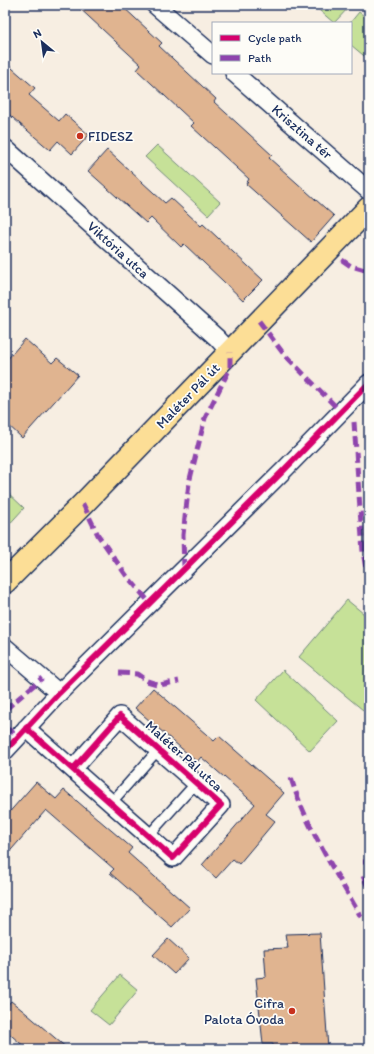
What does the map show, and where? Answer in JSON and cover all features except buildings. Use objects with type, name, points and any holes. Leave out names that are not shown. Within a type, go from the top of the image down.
[{"type":"main road","name":"Maléter Pál út","points":[[5,582],[83,504],[369,208]]},
{"type":"street","points":[[157,6],[212,54]]},
{"type":"street","name":"Krisztina tér","points":[[235,74],[369,191]]},
{"type":"street","name":"Viktória utca","points":[[5,148],[217,338],[230,352]]},
{"type":"street","points":[[5,751],[60,693],[283,471],[369,383]]},
{"type":"street","points":[[5,646],[60,693]]},
{"type":"street","name":"Maléter Pál utca","points":[[26,728],[174,858],[221,805],[120,716],[73,769]]},
{"type":"lane","points":[[111,803],[158,750]]},
{"type":"lane","points":[[148,836],[196,783]]},
{"type":"green space","points":[[323,5],[350,6],[335,22],[333,22],[319,10]]},
{"type":"green space","points":[[359,12],[369,20],[369,60],[352,46],[351,22]]},
{"type":"green space","points":[[157,145],[220,202],[208,215],[145,157]]},
{"type":"green space","points":[[5,490],[24,508],[5,529]]},
{"type":"green space","points":[[347,600],[369,618],[369,715],[299,657]]},
{"type":"green space","points":[[283,670],[338,721],[310,751],[256,700]]},
{"type":"green space","points":[[120,975],[138,990],[109,1025],[90,1010]]},
{"type":"marked path","points":[[342,260],[351,266],[369,271]]},
{"type":"marked path","points":[[259,321],[283,353],[341,412]]},
{"type":"marked path","points":[[184,569],[183,535],[189,483],[205,418],[230,368],[230,352]]},
{"type":"marked path","points":[[354,422],[363,552],[366,568],[369,572]]},
{"type":"marked path","points":[[83,504],[98,535],[126,575],[150,603]]},
{"type":"marked path","points":[[119,673],[137,674],[147,681],[160,685],[179,681]]},
{"type":"marked path","points":[[5,710],[42,678]]},
{"type":"marked path","points":[[5,728],[18,737]]},
{"type":"marked path","points":[[291,778],[297,796],[313,832],[361,917]]},
{"type":"marked path","points":[[363,862],[369,862]]},
{"type":"marked path","points":[[363,876],[369,889]]},
{"type":"cycle path","points":[[5,751],[59,693],[283,471],[369,383]]},
{"type":"cycle path","points":[[26,728],[173,858],[221,805],[120,716],[73,769]]},
{"type":"place","name":"FIDESZ","points":[[80,136]]},
{"type":"place","name":"Cifra Palota Óvoda","points":[[292,1011]]}]
